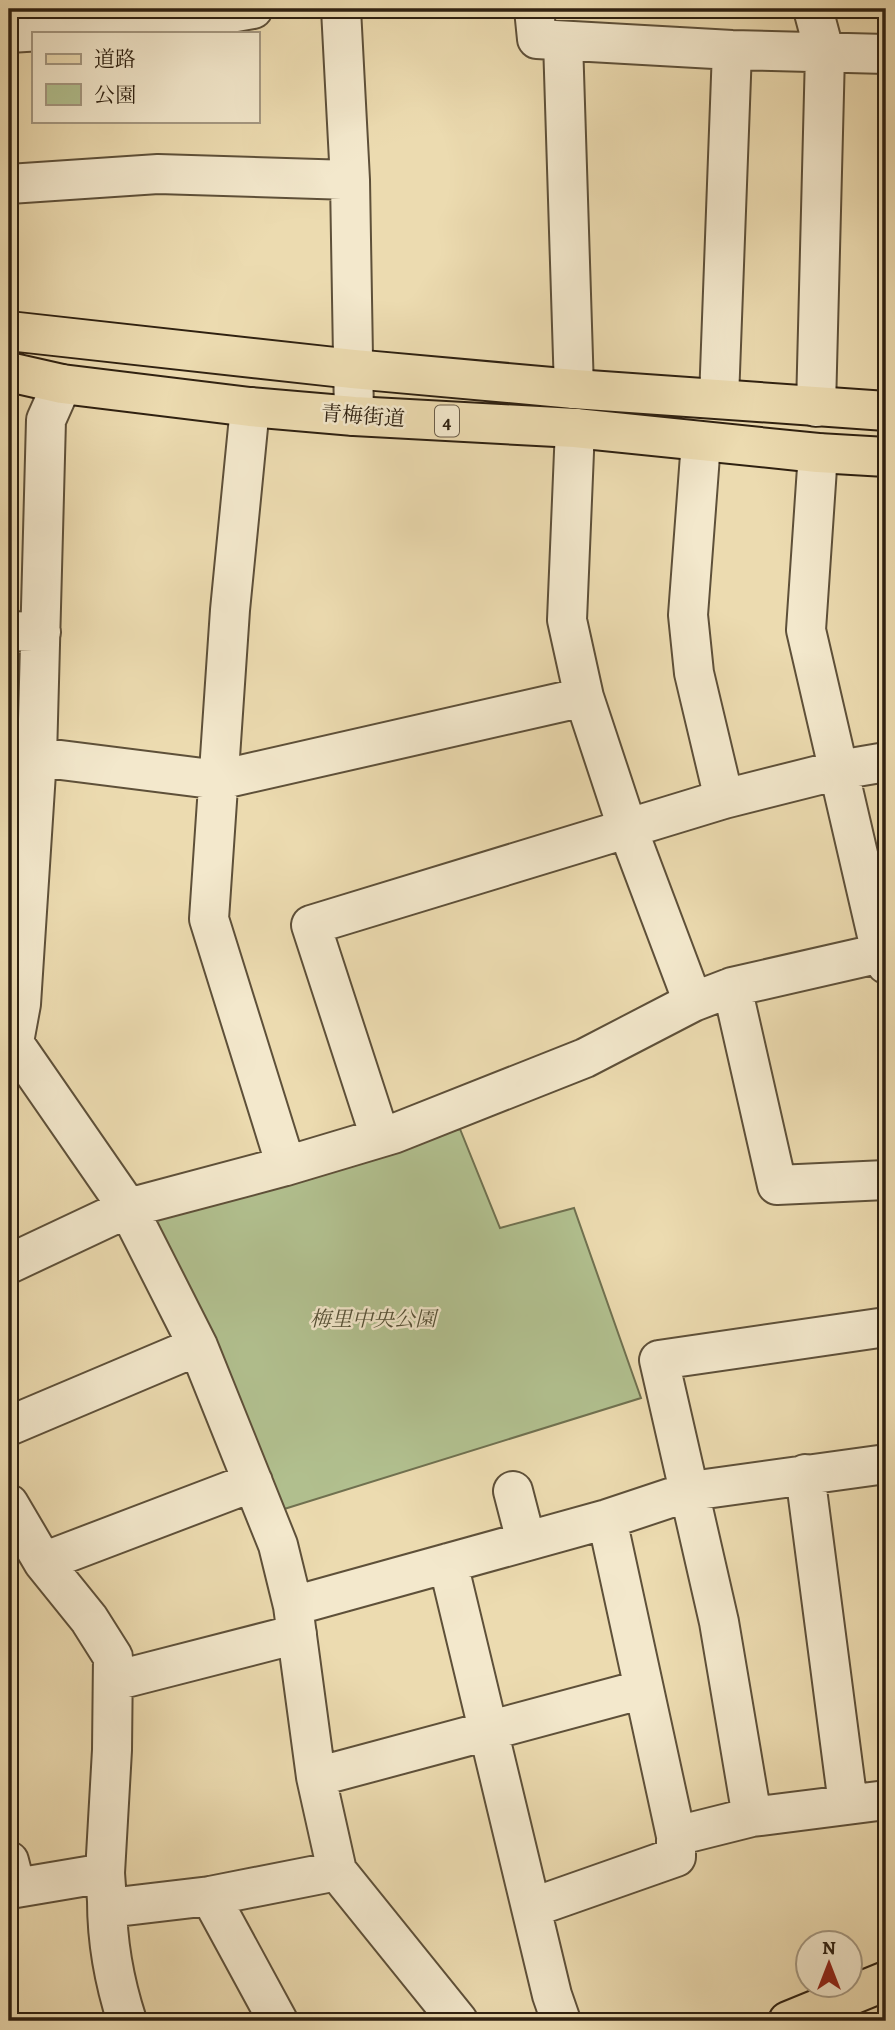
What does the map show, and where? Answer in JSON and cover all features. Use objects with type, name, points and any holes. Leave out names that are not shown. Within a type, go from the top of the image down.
[{"type":"main road","name":"4","points":[[9,331],[353,369],[574,389],[886,411]]},
{"type":"main road","name":"青梅街道","points":[[9,372],[62,384],[250,407],[354,416],[575,428],[818,453],[886,457]]},
{"type":"main road","points":[[797,2019],[886,1981]]},
{"type":"street","points":[[9,33],[174,23],[253,9]]},
{"type":"street","points":[[341,9],[350,180],[354,416]]},
{"type":"street","points":[[534,9],[537,39],[825,54],[886,54]]},
{"type":"street","points":[[813,9],[825,54],[816,407]]},
{"type":"street","points":[[563,41],[574,389]]},
{"type":"street","points":[[719,399],[732,50]]},
{"type":"street","points":[[9,184],[158,174],[350,180]]},
{"type":"street","points":[[62,384],[46,420],[25,631],[37,758],[21,1004],[10,1041],[128,1208],[198,1346],[278,1545],[295,1620],[316,1777],[337,1871],[458,2021]]},
{"type":"street","points":[[250,407],[230,610],[209,919],[286,1166]]},
{"type":"street","points":[[575,428],[567,620],[584,696],[627,827],[693,1002]]},
{"type":"street","points":[[701,442],[688,615],[694,673],[724,799]]},
{"type":"street","points":[[9,1264],[128,1208],[286,1166],[380,1137],[585,1058],[693,1002],[732,987],[884,958],[806,629],[818,453]]},
{"type":"street","points":[[37,758],[219,780],[584,696]]},
{"type":"street","points":[[380,1137],[311,925],[724,799],[839,770],[886,762]]},
{"type":"street","points":[[732,987],[778,1185],[886,1180]]},
{"type":"street","points":[[752,1816],[719,1622],[659,1360],[886,1327]]},
{"type":"street","points":[[9,1426],[198,1346]]},
{"type":"street","points":[[114,1681],[295,1620],[448,1563],[607,1519],[691,1491],[886,1464]]},
{"type":"street","points":[[805,1474],[848,1804]]},
{"type":"street","points":[[43,1562],[253,1482]]},
{"type":"street","points":[[513,1491],[526,1541]]},
{"type":"street","points":[[9,1504],[43,1562],[113,1657],[107,1938],[126,2021]]},
{"type":"street","points":[[531,1908],[676,1857],[676,1836],[607,1519]]},
{"type":"street","points":[[448,1563],[552,1995],[561,2021]]},
{"type":"street","points":[[316,1777],[644,1689]]},
{"type":"street","points":[[676,1836],[752,1816],[886,1800]]},
{"type":"street","points":[[106,1887],[117,1907],[210,1896],[337,1871]]},
{"type":"street","points":[[11,1880],[106,1887]]},
{"type":"street","points":[[210,1896],[278,2021]]},
{"type":"green space","name":"梅里中央公園","points":[[460,1129],[500,1228],[574,1208],[641,1398],[281,1510],[150,1226],[160,1212]]}]
